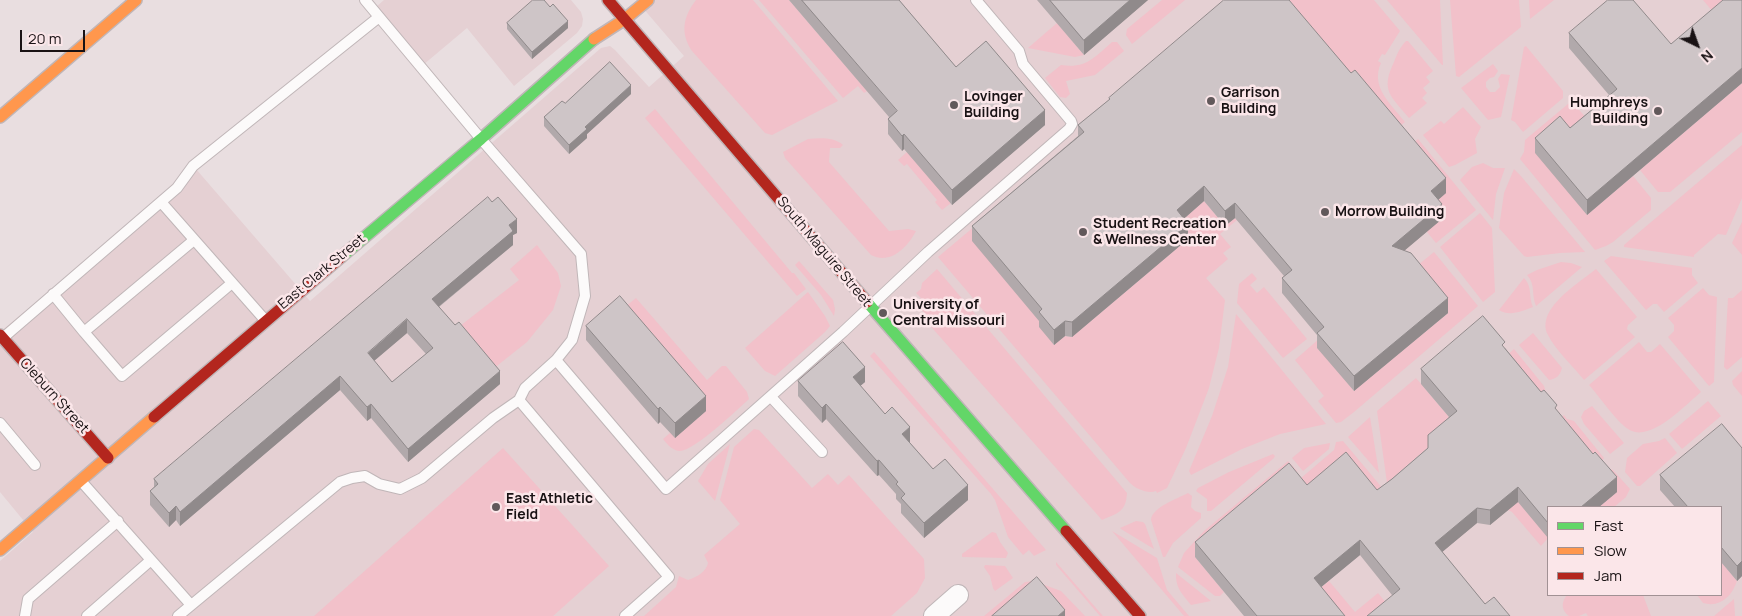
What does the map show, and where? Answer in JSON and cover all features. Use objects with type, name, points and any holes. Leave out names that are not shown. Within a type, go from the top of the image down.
[{"type":"street","points":[[0,117],[136,0]]},
{"type":"street","name":"South Maguire Street","points":[[608,0],[870,306],[1140,616]]},
{"type":"street","name":"East Clark Street","points":[[0,550],[481,138],[596,37],[625,19],[648,0]]},
{"type":"street","name":"Cleburn Street","points":[[1,338],[108,458]]},
{"type":"street","points":[[934,616],[958,595]]},
{"type":"lane","points":[[178,616],[340,482],[365,476],[379,484],[400,489],[422,478],[493,418],[519,400],[525,388],[556,360],[572,340],[585,296],[581,254],[365,0]]},
{"type":"lane","points":[[556,360],[666,489],[771,397],[928,252],[1069,129],[1072,124],[1068,117],[1023,64],[1019,51],[976,0]]},
{"type":"lane","points":[[1,338],[177,188],[193,166],[379,17]]},
{"type":"lane","points":[[161,202],[266,321]]},
{"type":"lane","points":[[84,332],[194,240]]},
{"type":"lane","points":[[53,294],[122,376],[232,283]]},
{"type":"lane","points":[[771,397],[822,452]]},
{"type":"lane","points":[[519,400],[669,577],[625,616]]},
{"type":"lane","points":[[0,423],[34,465]]},
{"type":"lane","points":[[81,481],[191,605]]},
{"type":"lane","points":[[25,616],[28,599],[118,521]]},
{"type":"lane","points":[[87,616],[151,560]]},
{"type":"shaded area","points":[[384,0],[571,0],[581,12],[583,19],[582,26],[577,33],[514,86],[467,28],[423,65],[376,7]]},
{"type":"shaded area","name":"University of Central Missouri","points":[[636,0],[1742,0],[1742,616],[0,616],[0,561],[33,532],[0,492],[0,332],[196,169],[310,301],[601,48],[610,46],[615,50],[649,87],[684,56]]},
{"type":"shaded area","points":[[696,0],[753,0],[838,101],[772,135],[765,133],[692,51],[688,44],[685,31],[686,19]]},
{"type":"shaded area","points":[[759,0],[789,0],[867,91],[864,93],[858,86],[843,98]]},
{"type":"shaded area","points":[[1162,0],[1185,0],[1132,44],[1126,35],[1127,29]]},
{"type":"shaded area","points":[[1276,0],[1374,0],[1400,31],[1385,55],[1382,54],[1378,61],[1381,63],[1378,80],[1388,102],[1405,122],[1394,131]]},
{"type":"shaded area","points":[[1387,0],[1440,0],[1443,65],[1442,65]]},
{"type":"shaded area","points":[[1450,0],[1519,0],[1521,27],[1459,77],[1456,76]]},
{"type":"shaded area","points":[[1529,0],[1554,0],[1530,19]]},
{"type":"shaded area","points":[[1703,0],[1740,0],[1719,19]]},
{"type":"shaded area","points":[[1057,23],[1084,55],[1075,57],[1028,48]]},
{"type":"shaded area","points":[[1406,41],[1433,71],[1426,77],[1430,82],[1423,88],[1427,93],[1422,98],[1427,103],[1409,118],[1393,98],[1388,87],[1390,72],[1399,51]]},
{"type":"shaded area","points":[[1112,42],[1117,42],[1124,51],[1095,75],[1066,81],[1070,94],[1066,98],[1060,97],[1045,78],[1061,65],[1070,66],[1090,61]]},
{"type":"shaded area","points":[[1526,46],[1563,91],[1563,98],[1523,132],[1511,120],[1524,47]]},
{"type":"shaded area","points":[[1493,64],[1498,71],[1494,77],[1486,82],[1486,87],[1490,92],[1495,92],[1500,87],[1498,79],[1501,74],[1510,75],[1501,117],[1488,120],[1461,88]]},
{"type":"shaded area","points":[[1742,83],[1742,132],[1670,192],[1658,192],[1640,170]]},
{"type":"shaded area","points":[[1572,102],[1590,122],[1587,215],[1633,176],[1651,198],[1651,210],[1613,242],[1595,250],[1520,159],[1524,152],[1525,140]]},
{"type":"shaded area","points":[[1463,107],[1481,127],[1475,139],[1477,153],[1449,167],[1423,135],[1441,121],[1444,124]]},
{"type":"shaded area","points":[[655,109],[806,289],[797,296],[645,118]]},
{"type":"shaded area","points":[[808,139],[831,139],[843,145],[840,148],[830,148],[829,162],[889,231],[908,229],[916,231],[903,249],[885,258],[871,255],[785,158],[783,152]]},
{"type":"shaded area","points":[[1418,139],[1476,210],[1436,243],[1427,232],[1408,147]]},
{"type":"shaded area","points":[[1742,145],[1742,198],[1726,235],[1718,234],[1694,257],[1624,247],[1624,245]]},
{"type":"shaded area","points":[[1068,148],[1040,312],[1054,345],[1065,336],[1072,337],[1188,239],[1177,225],[1204,201],[1225,226],[1235,218],[1237,220],[1220,234],[1231,247],[1223,253],[1228,259],[1206,278],[1225,300],[1219,348],[1209,388],[1186,448],[1167,488],[1157,493],[1156,491],[1142,490],[1130,483],[938,257]]},
{"type":"shaded area","points":[[907,152],[951,203],[942,210],[935,202],[937,200],[907,164],[904,166],[898,160]]},
{"type":"shaded area","points":[[1483,163],[1493,168],[1505,168],[1496,194],[1493,220],[1460,180],[1472,167]]},
{"type":"shaded area","points":[[1514,169],[1585,252],[1527,257],[1499,228],[1504,193]]},
{"type":"shaded area","points":[[1480,213],[1492,228],[1495,292],[1483,302],[1440,247]]},
{"type":"shaded area","points":[[1742,222],[1742,255],[1732,243]]},
{"type":"shaded area","points":[[537,245],[558,273],[561,286],[553,310],[527,342],[493,369],[460,326],[519,280],[510,269]]},
{"type":"shaded area","points":[[1434,252],[1478,306],[1354,412],[1341,422],[1336,423],[1318,401],[1324,396],[1295,360],[1320,338],[1354,391],[1448,313],[1412,270]]},
{"type":"shaded area","points":[[1611,256],[1692,268],[1692,275],[1698,283],[1664,312],[1657,304],[1653,304],[1646,310],[1604,261]]},
{"type":"shaded area","points":[[799,261],[833,300],[834,316],[821,295],[795,265]]},
{"type":"shaded area","points":[[1561,262],[1582,267],[1536,306],[1530,279],[1527,275]]},
{"type":"shaded area","points":[[937,269],[1127,493],[1125,504],[1120,511],[1102,520],[926,321],[928,317],[916,303],[921,298],[916,293],[921,289],[922,283]]},
{"type":"shaded area","points":[[1596,269],[1637,317],[1628,325],[1627,329],[1635,337],[1584,380],[1555,347],[1548,335],[1546,325],[1553,306],[1570,289]]},
{"type":"shaded area","points":[[1252,273],[1257,279],[1250,285],[1257,293],[1264,287],[1307,339],[1283,358],[1237,303],[1239,284]]},
{"type":"shaded area","points":[[1524,278],[1529,285],[1533,307],[1512,313],[1499,310]]},
{"type":"shaded area","points":[[1703,288],[1709,295],[1717,297],[1714,382],[1709,386],[1668,337],[1674,331],[1674,325],[1668,318]]},
{"type":"shaded area","points":[[1742,290],[1742,357],[1727,370],[1724,367],[1728,298],[1733,298]]},
{"type":"shaded area","points":[[808,292],[830,326],[775,376],[765,371],[745,348]]},
{"type":"shaded area","points":[[636,298],[707,380],[722,366],[726,366],[747,392],[749,399],[715,430],[685,450],[674,450],[663,439],[670,433],[620,311]]},
{"type":"shaded area","points":[[1236,314],[1326,424],[1280,434],[1242,449],[1191,475],[1189,471],[1212,416],[1228,367]]},
{"type":"shaded area","points":[[1533,333],[1562,368],[1559,375],[1554,379],[1549,380],[1519,345]]},
{"type":"shaded area","points":[[1639,342],[1647,352],[1651,352],[1660,344],[1701,392],[1667,421],[1657,427],[1637,432],[1628,429],[1618,420],[1589,385]]},
{"type":"shaded area","points":[[1514,349],[1544,386],[1550,399],[1502,360]]},
{"type":"shaded area","points":[[874,352],[1046,550],[1034,556],[1029,550],[1023,555],[1008,537],[995,500],[991,494],[870,356]]},
{"type":"shaded area","points":[[1742,371],[1742,396],[1732,381]]},
{"type":"shaded area","points":[[1416,378],[1455,424],[1387,483],[1377,411]]},
{"type":"shaded area","points":[[1708,401],[1721,416],[1682,449],[1669,434]]},
{"type":"shaded area","points":[[1592,406],[1624,443],[1610,454],[1584,424],[1581,417],[1584,411]]},
{"type":"shaded area","points":[[1564,415],[1567,419],[1574,421],[1604,458],[1596,467],[1555,423]]},
{"type":"shaded area","points":[[1370,417],[1379,473],[1348,437]]},
{"type":"shaded area","points":[[754,429],[759,430],[812,488],[828,474],[838,485],[849,475],[924,559],[925,578],[917,593],[891,616],[644,616],[676,587],[679,576],[688,580],[703,572],[708,563],[704,555],[740,524],[720,500],[734,447]]},
{"type":"shaded area","points":[[1665,438],[1677,453],[1640,486],[1637,486],[1625,472],[1627,458],[1643,444]]},
{"type":"shaded area","points":[[1343,441],[1389,496],[1307,500],[1294,484],[1334,450],[1336,442]]},
{"type":"shaded area","points":[[1330,443],[1329,449],[1303,471],[1292,458],[1304,448]]},
{"type":"shaded area","points":[[730,444],[715,501],[698,481],[708,464]]},
{"type":"shaded area","name":"East Athletic Field","points":[[503,448],[609,566],[553,616],[314,616]]},
{"type":"shaded area","points":[[1273,454],[1274,458],[1211,511],[1207,511],[1207,499],[1196,491],[1198,488],[1229,472]]},
{"type":"shaded area","points":[[1288,461],[1297,471],[1195,557],[1224,592],[1220,596],[1215,596],[1178,567],[1184,553],[1204,531]]},
{"type":"shaded area","points":[[1609,469],[1613,470],[1630,489],[1626,497],[1615,506],[1600,506],[1616,492]]},
{"type":"shaded area","points":[[1531,476],[1547,534],[1547,539],[1541,546],[1512,512],[1508,510],[1509,495]]},
{"type":"shaded area","points":[[1188,493],[1192,496],[1191,507],[1201,513],[1201,518],[1173,543],[1165,557],[1163,557],[1151,520],[1152,515],[1160,507]]},
{"type":"shaded area","points":[[1136,521],[1145,524],[1154,549],[1120,528]]},
{"type":"shaded area","points":[[1112,531],[1157,558],[1167,590],[1189,616],[1184,616]]},
{"type":"shaded area","points":[[992,532],[996,533],[1008,553],[1006,558],[962,557],[962,554]]},
{"type":"shaded area","points":[[1056,562],[1103,616],[1100,616],[1056,565]]},
{"type":"shaded area","points":[[1722,563],[1737,581],[1735,586],[1724,600],[1715,604],[1703,603],[1698,596],[1722,596]]},
{"type":"shaded area","points":[[985,565],[1005,566],[1013,578],[995,591],[990,576],[984,567]]},
{"type":"shaded area","points":[[1176,573],[1211,601],[1191,605],[1178,586]]},
{"type":"shaded area","points":[[1034,581],[1061,591],[1085,616],[984,616],[1025,582]]},
{"type":"shaded area","points":[[1329,581],[1355,612],[1378,593],[1392,610],[1385,616],[1332,616],[1314,593]]},
{"type":"shaded area","points":[[1566,596],[1643,596],[1651,616],[1588,616],[1586,613],[1579,616],[1569,616],[1564,611],[1564,600]]},
{"type":"shaded area","points":[[1734,599],[1735,616],[1714,616]]},
{"type":"building","points":[[533,0],[544,0],[550,7],[553,4],[568,21],[532,52],[507,23]]},
{"type":"building","name":"Lovinger Building","points":[[802,0],[899,0],[956,67],[986,41],[1045,110],[952,190],[904,134],[902,136],[888,119],[897,111]]},
{"type":"building","points":[[1050,0],[1130,0],[1084,40]]},
{"type":"building","points":[[1224,0],[1289,0],[1351,73],[1355,70],[1446,178],[1431,191],[1442,204],[1392,246],[1411,253],[1448,298],[1354,376],[1317,333],[1324,327],[1282,278],[1292,270],[1235,203],[1225,211],[1204,186],[1177,210],[1188,224],[1072,322],[1065,321],[1054,330],[1039,312],[1042,309],[972,226],[1084,132],[1078,125]]},
{"type":"building","name":"Humphreys Building","points":[[1608,0],[1633,0],[1671,44],[1723,0],[1742,0],[1742,68],[1587,200],[1535,138],[1560,116],[1570,128],[1617,89],[1569,33]]},
{"type":"building","points":[[610,62],[631,85],[585,127],[587,129],[569,145],[544,117],[562,101],[565,103]]},
{"type":"building","points":[[488,197],[492,202],[498,197],[517,219],[509,225],[513,231],[432,299],[455,325],[459,322],[500,371],[408,449],[371,404],[367,407],[340,376],[180,512],[176,506],[169,513],[150,491],[158,484],[154,479]],"holes":[[[407,319],[433,348],[392,382],[368,353]]]},
{"type":"building","points":[[620,296],[706,396],[675,423],[660,407],[658,409],[586,326]]},
{"type":"building","points":[[1483,316],[1505,342],[1502,345],[1541,392],[1544,390],[1557,405],[1555,408],[1593,454],[1595,452],[1617,477],[1582,506],[1547,506],[1547,522],[1518,487],[1490,510],[1477,508],[1435,543],[1485,604],[1494,597],[1510,616],[1367,616],[1400,589],[1360,540],[1314,578],[1345,616],[1257,616],[1195,542],[1289,463],[1307,485],[1346,452],[1377,490],[1392,479],[1428,448],[1428,435],[1457,411],[1421,369]]},
{"type":"building","points":[[843,342],[865,367],[853,377],[885,414],[892,407],[910,427],[902,434],[933,469],[945,459],[968,485],[924,523],[901,498],[905,494],[896,484],[898,482],[879,460],[877,461],[826,404],[822,408],[798,381]]},
{"type":"building","points":[[1722,424],[1742,448],[1742,561],[1737,566],[1722,548],[1722,506],[1687,506],[1660,475]]},
{"type":"building","points":[[1037,577],[1065,610],[1058,616],[992,616]]},
{"type":"traffic: fast","points":[[341,257],[481,139],[594,39]]},
{"type":"traffic: fast","points":[[867,302],[1066,531]]},
{"type":"traffic: slow","points":[[0,117],[136,0]]},
{"type":"traffic: slow","points":[[594,39],[625,19],[648,0]]},
{"type":"traffic: slow","points":[[0,550],[154,417]]},
{"type":"traffic: jam","points":[[608,0],[867,302]]},
{"type":"traffic: jam","points":[[154,417],[341,257]]},
{"type":"traffic: jam","points":[[0,335],[108,458]]},
{"type":"traffic: jam","points":[[1066,531],[1140,616]]},
{"type":"place","name":"Garrison Building","points":[[1211,101]]},
{"type":"place","name":"Lovinger Building","points":[[954,105]]},
{"type":"place","name":"Humphreys Building","points":[[1658,111]]},
{"type":"place","name":"Morrow Building","points":[[1325,212]]},
{"type":"place","name":"Student Recreation & Wellness Center","points":[[1083,232]]},
{"type":"place","name":"University of Central Missouri","points":[[883,313]]},
{"type":"place","name":"East Athletic Field","points":[[496,507]]}]
